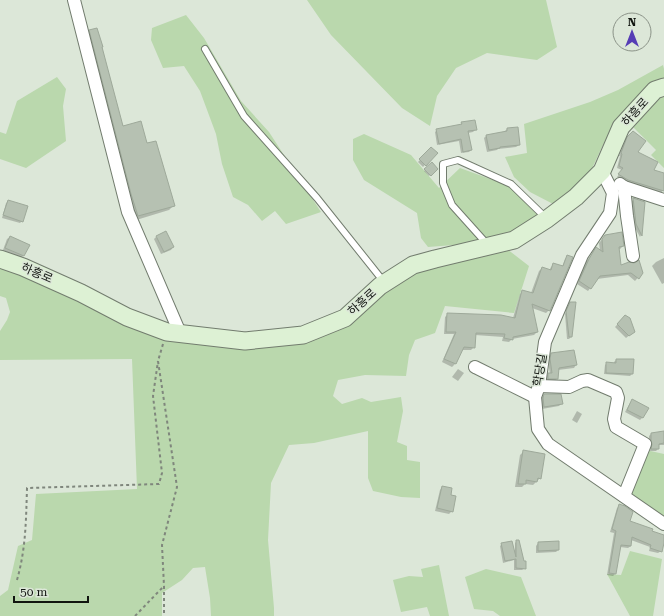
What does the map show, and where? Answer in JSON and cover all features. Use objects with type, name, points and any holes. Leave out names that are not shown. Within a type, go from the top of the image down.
[{"type":"street","points":[[74,0],[128,212],[174,333]]},
{"type":"street","name":"하흥로","points":[[0,259],[23,267],[81,293],[127,317],[174,333],[245,341],[303,335],[345,318],[380,286],[413,265],[514,240],[547,219],[576,197],[602,171],[620,127],[655,90],[664,87]]},
{"type":"street","points":[[602,171],[624,187],[664,200]]},
{"type":"street","name":"학당길","points":[[602,171],[613,193],[610,213],[582,255],[545,342],[537,391],[538,429],[548,444],[664,524]]},
{"type":"street","points":[[624,187],[634,256]]},
{"type":"street","points":[[475,367],[537,391],[569,387],[588,380],[616,392],[618,398],[614,419],[616,427],[645,444],[624,496]]},
{"type":"lane","points":[[204,49],[244,116],[317,198],[385,283]]},
{"type":"lane","points":[[490,246],[452,205],[443,183],[443,164],[458,160],[511,184],[547,219]]},
{"type":"path","points":[[17,580],[21,565],[26,530],[27,488],[159,484],[162,473],[153,396],[158,361],[174,333]]},
{"type":"path","points":[[158,361],[177,487],[162,545],[164,616]]},
{"type":"path","points":[[135,616],[164,586]]},
{"type":"green space","points":[[307,0],[546,0],[557,47],[537,60],[487,53],[456,68],[437,96],[430,126],[402,108],[331,35]]},
{"type":"green space","points":[[186,15],[204,38],[241,101],[269,132],[321,212],[286,224],[275,211],[262,221],[248,205],[233,197],[222,164],[216,134],[200,91],[184,66],[163,68],[151,40],[152,28]]},
{"type":"green space","points":[[663,65],[664,83],[614,125],[588,177],[555,205],[530,192],[514,177],[505,157],[527,153],[524,124],[590,102],[618,90]]},
{"type":"green space","points":[[57,77],[66,89],[63,106],[66,141],[26,168],[0,159],[0,132],[6,134],[17,101]]},
{"type":"green space","points":[[664,90],[664,168],[651,155],[656,150],[630,124]]},
{"type":"green space","points":[[364,134],[411,155],[439,188],[460,168],[510,187],[540,216],[493,242],[428,247],[421,238],[417,213],[364,180],[353,160],[353,139]]},
{"type":"green space","points":[[507,249],[529,266],[514,313],[445,306],[435,333],[415,340],[409,355],[406,376],[365,375],[338,380],[333,396],[342,404],[362,398],[371,402],[401,397],[403,411],[397,442],[407,446],[407,460],[420,462],[420,498],[401,497],[373,491],[368,478],[368,431],[314,443],[289,445],[271,483],[268,540],[274,616],[211,616],[205,567],[193,568],[182,580],[162,593],[162,616],[0,616],[0,596],[8,590],[18,546],[32,540],[36,494],[137,489],[132,359],[0,360],[0,331],[10,312],[6,298],[0,296],[0,265],[214,343],[271,347],[405,280],[420,271]]},
{"type":"green space","points":[[646,450],[664,454],[664,517],[629,495]]},
{"type":"green space","points":[[630,551],[662,559],[653,616],[630,616],[607,574],[621,575]]},
{"type":"green space","points":[[439,565],[449,616],[430,616],[427,607],[401,612],[393,580],[409,576],[423,577],[421,569]]},
{"type":"green space","points":[[486,569],[521,577],[536,616],[500,616],[493,611],[474,609],[465,577]]},
{"type":"building","points":[[97,28],[123,126],[141,121],[147,143],[156,141],[175,206],[138,216],[89,30]]},
{"type":"building","points":[[475,120],[477,130],[468,131],[472,150],[463,152],[461,139],[439,144],[436,129]]},
{"type":"building","points":[[518,127],[520,145],[500,147],[489,150],[486,135],[507,131],[507,128]]},
{"type":"building","points":[[633,131],[646,141],[638,152],[658,162],[654,170],[664,173],[664,191],[628,180],[618,174],[623,168],[619,166],[621,153],[627,137]]},
{"type":"building","points":[[431,147],[438,153],[426,166],[419,159]]},
{"type":"building","points":[[432,162],[438,169],[431,176],[424,169]]},
{"type":"building","points":[[633,198],[645,202],[642,236],[636,224]]},
{"type":"building","points":[[8,200],[28,206],[23,222],[3,215]]},
{"type":"building","points":[[166,231],[174,247],[164,252],[156,236]]},
{"type":"building","points":[[622,232],[624,246],[619,247],[621,265],[629,262],[634,263],[639,260],[643,273],[639,279],[631,273],[600,276],[591,289],[579,281],[596,247],[603,252],[602,239],[605,235]]},
{"type":"building","points":[[10,236],[30,245],[24,256],[5,248]]},
{"type":"building","points":[[567,255],[573,257],[550,311],[532,304],[538,332],[513,337],[513,340],[504,338],[505,334],[476,333],[475,348],[464,347],[456,364],[444,359],[456,332],[446,332],[447,313],[501,315],[515,318],[522,290],[533,293],[542,267],[551,270],[553,263],[563,266]]},
{"type":"building","points":[[570,302],[576,302],[572,337],[569,337],[566,311]]},
{"type":"building","points":[[625,315],[630,318],[635,332],[629,336],[617,324]]},
{"type":"building","points":[[574,350],[577,365],[559,368],[558,379],[548,379],[548,373],[552,373],[550,359],[551,353]]},
{"type":"building","points":[[616,359],[634,359],[633,374],[606,373],[606,362],[616,363]]},
{"type":"building","points":[[544,394],[561,394],[563,404],[544,407]]},
{"type":"building","points":[[632,399],[649,408],[643,418],[627,410]]},
{"type":"building","points":[[664,431],[664,443],[659,444],[659,449],[651,449],[651,433]]},
{"type":"building","points":[[523,450],[545,454],[541,479],[538,478],[537,482],[526,480],[526,484],[518,484]]},
{"type":"building","points":[[442,486],[452,488],[451,495],[456,496],[453,512],[437,508]]},
{"type":"building","points":[[619,504],[625,506],[633,512],[630,521],[653,529],[652,531],[664,535],[664,543],[662,552],[650,548],[651,545],[632,537],[631,546],[621,545],[616,574],[609,573],[616,531],[612,529]]},
{"type":"building","points":[[516,540],[519,540],[524,561],[526,561],[526,569],[516,568],[516,559],[505,561],[501,543],[512,541],[516,557]]},
{"type":"building","points":[[559,541],[559,550],[538,551],[538,542]]}]
